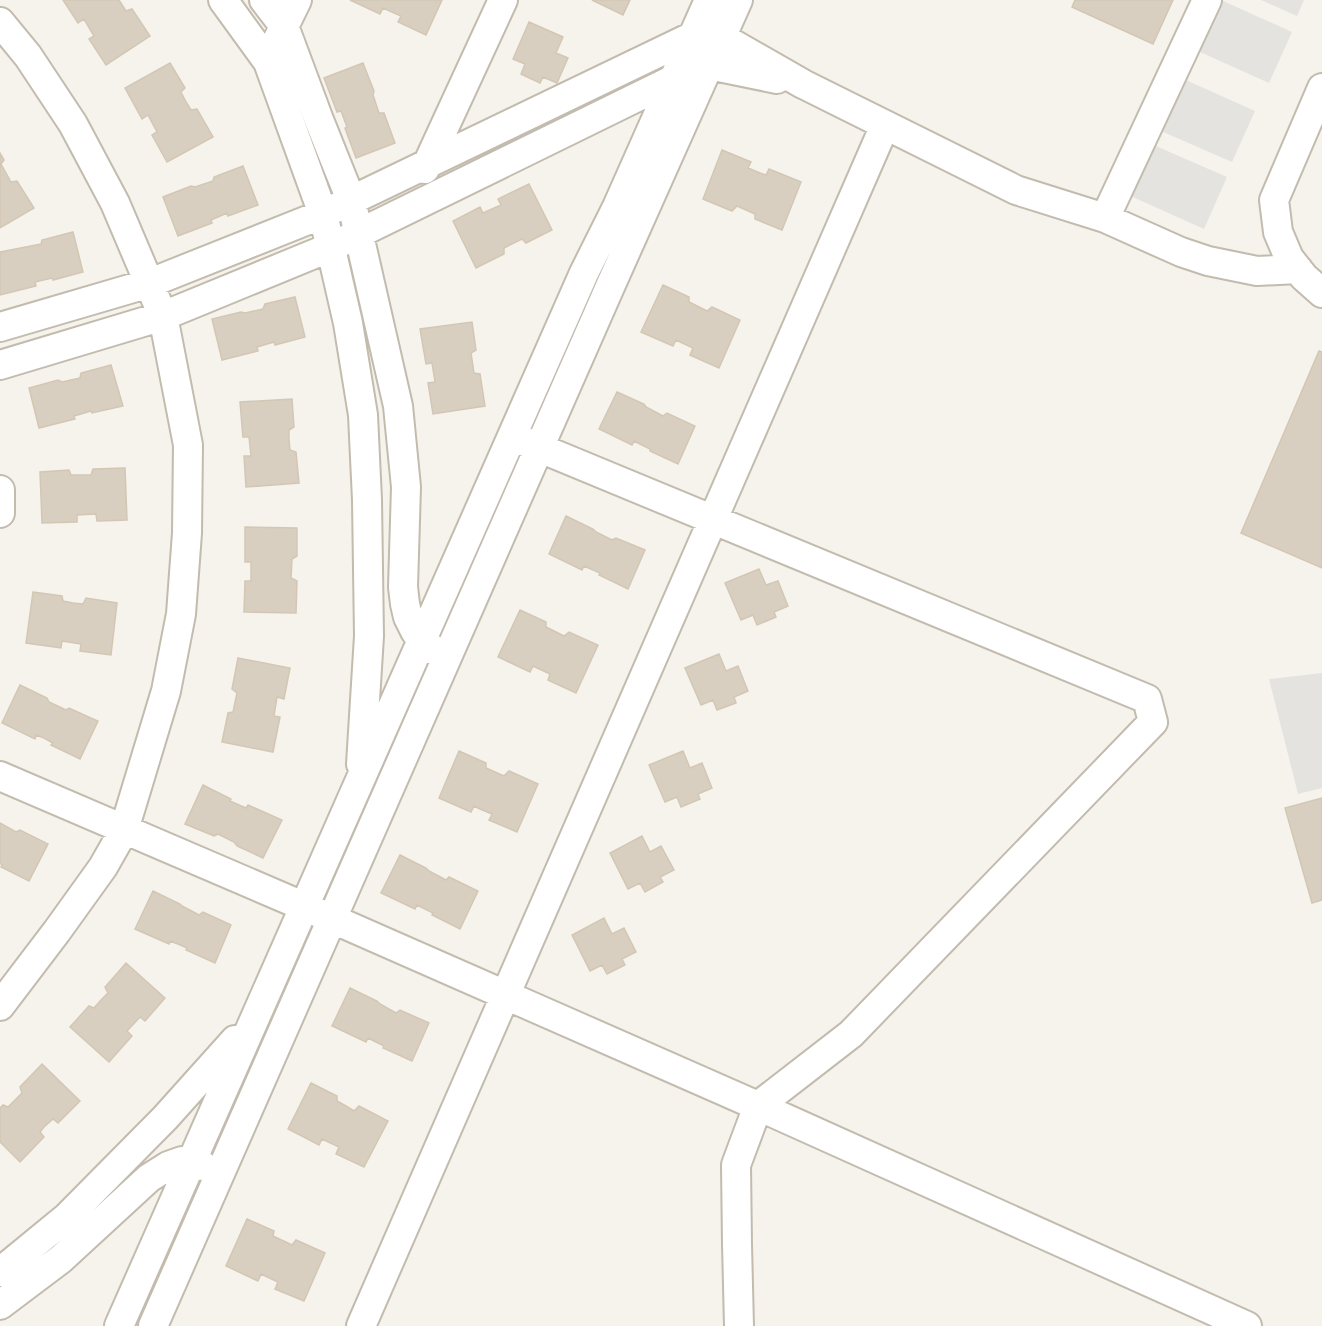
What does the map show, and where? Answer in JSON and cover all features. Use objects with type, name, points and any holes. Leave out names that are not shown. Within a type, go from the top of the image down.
[{"type":"street","points":[[223,0],[268,62],[323,214],[348,323],[363,415],[367,500],[369,636],[360,780]]},
{"type":"street","points":[[264,0],[284,26],[318,120],[351,200],[398,406],[406,487],[403,586],[408,617],[422,642],[446,658]]},
{"type":"street","points":[[268,62],[297,0]]},
{"type":"street","points":[[405,210],[503,0]]},
{"type":"street","points":[[119,1326],[584,273],[617,207],[709,0]]},
{"type":"street","points":[[153,1326],[738,0]]},
{"type":"street","points":[[1105,218],[1207,0]]},
{"type":"street","points":[[0,22],[28,56],[73,124],[116,203],[163,316],[188,445],[187,533],[181,614],[166,692],[124,830],[103,867],[0,1006]]},
{"type":"street","points":[[0,327],[150,283],[323,214],[693,36],[721,37],[803,84],[1016,190],[1105,218],[1180,252],[1208,261],[1257,271],[1298,269]]},
{"type":"street","points":[[0,365],[163,316],[331,247],[674,79],[709,65],[803,84]]},
{"type":"street","points":[[1322,88],[1274,200],[1278,232],[1289,258],[1304,278],[1322,293]]},
{"type":"street","points":[[362,1326],[885,125]]},
{"type":"street","points":[[513,437],[1147,699],[1153,722],[851,1034],[758,1106],[736,1165],[739,1326]]},
{"type":"street","points":[[0,490],[0,513]]},
{"type":"street","points":[[0,777],[303,906],[758,1106],[1247,1326]]},
{"type":"street","points":[[0,1272],[67,1217],[165,1118],[253,1021]]},
{"type":"street","points":[[0,1305],[61,1259],[149,1178],[168,1166],[182,1161],[191,1161],[220,1173]]},
{"type":"shaded area","points":[[1221,0],[1292,32],[1269,83],[1191,48]]},
{"type":"shaded area","points":[[1261,0],[1304,0],[1297,16]]},
{"type":"shaded area","points":[[1177,76],[1255,111],[1232,162],[1154,128]]},
{"type":"shaded area","points":[[1149,143],[1227,177],[1204,229],[1126,194]]},
{"type":"shaded area","points":[[1322,673],[1322,788],[1298,794],[1269,679]]},
{"type":"building","points":[[63,0],[119,0],[126,11],[132,9],[150,36],[106,65],[89,39],[94,36],[84,19],[78,23]]},
{"type":"building","points":[[350,0],[442,0],[426,35],[398,22],[401,16],[383,8],[380,14]]},
{"type":"building","points":[[592,0],[630,0],[623,15]]},
{"type":"building","points":[[1075,0],[1173,0],[1153,44],[1072,7]]},
{"type":"building","points":[[529,22],[563,37],[556,53],[568,58],[557,83],[543,77],[540,83],[521,74],[525,64],[513,59]]},
{"type":"building","points":[[170,63],[185,88],[181,92],[186,102],[191,110],[197,109],[213,137],[167,162],[152,135],[157,132],[148,115],[142,119],[125,88]]},
{"type":"building","points":[[363,63],[374,91],[373,95],[379,113],[384,113],[395,143],[356,158],[341,111],[337,112],[324,78]]},
{"type":"building","points":[[722,150],[751,162],[748,168],[760,173],[766,175],[769,169],[801,182],[782,230],[755,219],[755,214],[737,206],[732,211],[703,199]]},
{"type":"building","points":[[0,153],[4,160],[1,164],[11,182],[17,181],[34,208],[0,228]]},
{"type":"building","points":[[243,166],[258,205],[228,216],[227,213],[211,220],[212,223],[178,236],[163,197],[191,186],[195,187],[213,181],[214,177]]},
{"type":"building","points":[[529,184],[552,230],[526,243],[522,239],[504,248],[504,254],[476,268],[453,221],[480,207],[483,213],[501,205],[498,199]]},
{"type":"building","points":[[73,232],[83,272],[35,282],[36,286],[0,295],[0,252],[41,244],[42,240]]},
{"type":"building","points":[[663,285],[689,297],[689,302],[707,311],[712,307],[740,320],[719,368],[690,355],[693,348],[676,340],[673,346],[641,332]]},
{"type":"building","points":[[295,297],[305,337],[275,345],[274,342],[257,347],[258,351],[222,360],[212,319],[263,309],[265,304]]},
{"type":"building","points":[[472,322],[476,350],[471,353],[474,373],[480,374],[485,406],[433,414],[428,383],[435,382],[432,363],[426,364],[420,329]]},
{"type":"building","points":[[1319,351],[1322,352],[1322,568],[1241,533]]},
{"type":"building","points":[[111,365],[123,406],[92,413],[91,411],[74,416],[75,419],[39,428],[29,388],[58,380],[62,382],[80,378],[81,373]]},
{"type":"building","points":[[617,392],[644,404],[663,416],[667,413],[695,426],[678,464],[634,441],[632,445],[599,429]]},
{"type":"building","points":[[292,399],[294,427],[289,430],[289,440],[290,450],[296,452],[299,483],[246,487],[244,456],[251,456],[249,437],[243,437],[240,402]]},
{"type":"building","points":[[125,468],[127,520],[97,521],[96,514],[77,515],[77,522],[42,523],[40,472],[69,470],[71,475],[91,475],[93,469]]},
{"type":"building","points":[[566,516],[612,540],[616,538],[645,550],[628,589],[599,575],[600,573],[584,566],[582,570],[549,554]]},
{"type":"building","points":[[245,527],[297,528],[297,556],[292,559],[291,578],[297,581],[296,613],[244,612],[245,581],[251,581],[251,562],[245,562]]},
{"type":"building","points":[[759,569],[766,585],[778,581],[788,606],[774,612],[776,617],[757,625],[753,615],[741,620],[725,583]]},
{"type":"building","points":[[33,592],[62,596],[63,601],[73,603],[83,604],[86,598],[117,603],[111,655],[80,651],[81,644],[62,641],[61,648],[26,643]]},
{"type":"building","points":[[520,610],[546,622],[546,627],[564,636],[569,632],[598,645],[576,693],[548,680],[550,674],[533,666],[530,672],[498,657]]},
{"type":"building","points":[[719,654],[726,671],[738,666],[748,691],[734,697],[736,703],[717,710],[713,700],[701,705],[685,668]]},
{"type":"building","points":[[238,658],[290,668],[284,699],[277,697],[274,716],[280,717],[273,752],[222,742],[228,713],[233,712],[237,693],[232,689]]},
{"type":"building","points":[[20,685],[66,710],[69,708],[98,721],[80,759],[51,745],[53,743],[44,738],[36,735],[35,739],[2,723]]},
{"type":"building","points":[[459,751],[486,763],[486,768],[504,776],[509,771],[538,784],[517,832],[489,820],[492,814],[474,806],[471,812],[439,798]]},
{"type":"building","points":[[683,751],[690,768],[702,763],[712,788],[698,794],[700,799],[681,807],[677,797],[665,802],[649,765]]},
{"type":"building","points":[[203,785],[239,805],[246,808],[248,805],[282,820],[263,858],[218,834],[214,836],[185,824]]},
{"type":"building","points":[[1322,798],[1322,900],[1312,903],[1285,808]]},
{"type":"building","points":[[0,823],[16,832],[20,830],[48,844],[29,881],[1,867]]},
{"type":"building","points":[[642,836],[650,852],[661,846],[674,870],[660,877],[663,882],[645,892],[640,883],[628,889],[610,853]]},
{"type":"building","points":[[400,855],[446,880],[449,877],[478,891],[460,929],[417,905],[415,909],[381,893]]},
{"type":"building","points":[[153,891],[199,915],[203,912],[231,925],[215,963],[178,944],[170,941],[169,944],[135,929]]},
{"type":"building","points":[[604,918],[612,934],[624,928],[636,952],[622,959],[625,965],[607,974],[602,965],[590,971],[572,935]]},
{"type":"building","points":[[126,963],[165,998],[145,1021],[140,1017],[127,1031],[132,1036],[109,1062],[70,1027],[89,1006],[94,1008],[108,993],[105,987]]},
{"type":"building","points":[[350,988],[396,1013],[400,1010],[429,1023],[412,1061],[383,1048],[384,1046],[368,1038],[366,1042],[332,1026]]},
{"type":"building","points":[[42,1064],[80,1101],[58,1123],[53,1119],[44,1127],[40,1132],[44,1137],[20,1162],[0,1142],[0,1108],[3,1105],[8,1107],[22,1093],[20,1087]]},
{"type":"building","points":[[311,1083],[337,1096],[337,1101],[354,1111],[359,1106],[388,1121],[364,1167],[336,1154],[339,1147],[322,1139],[319,1145],[288,1129]]},
{"type":"building","points":[[247,1219],[274,1231],[273,1236],[292,1245],[296,1240],[325,1253],[304,1301],[275,1289],[278,1282],[261,1274],[258,1281],[226,1266]]}]
